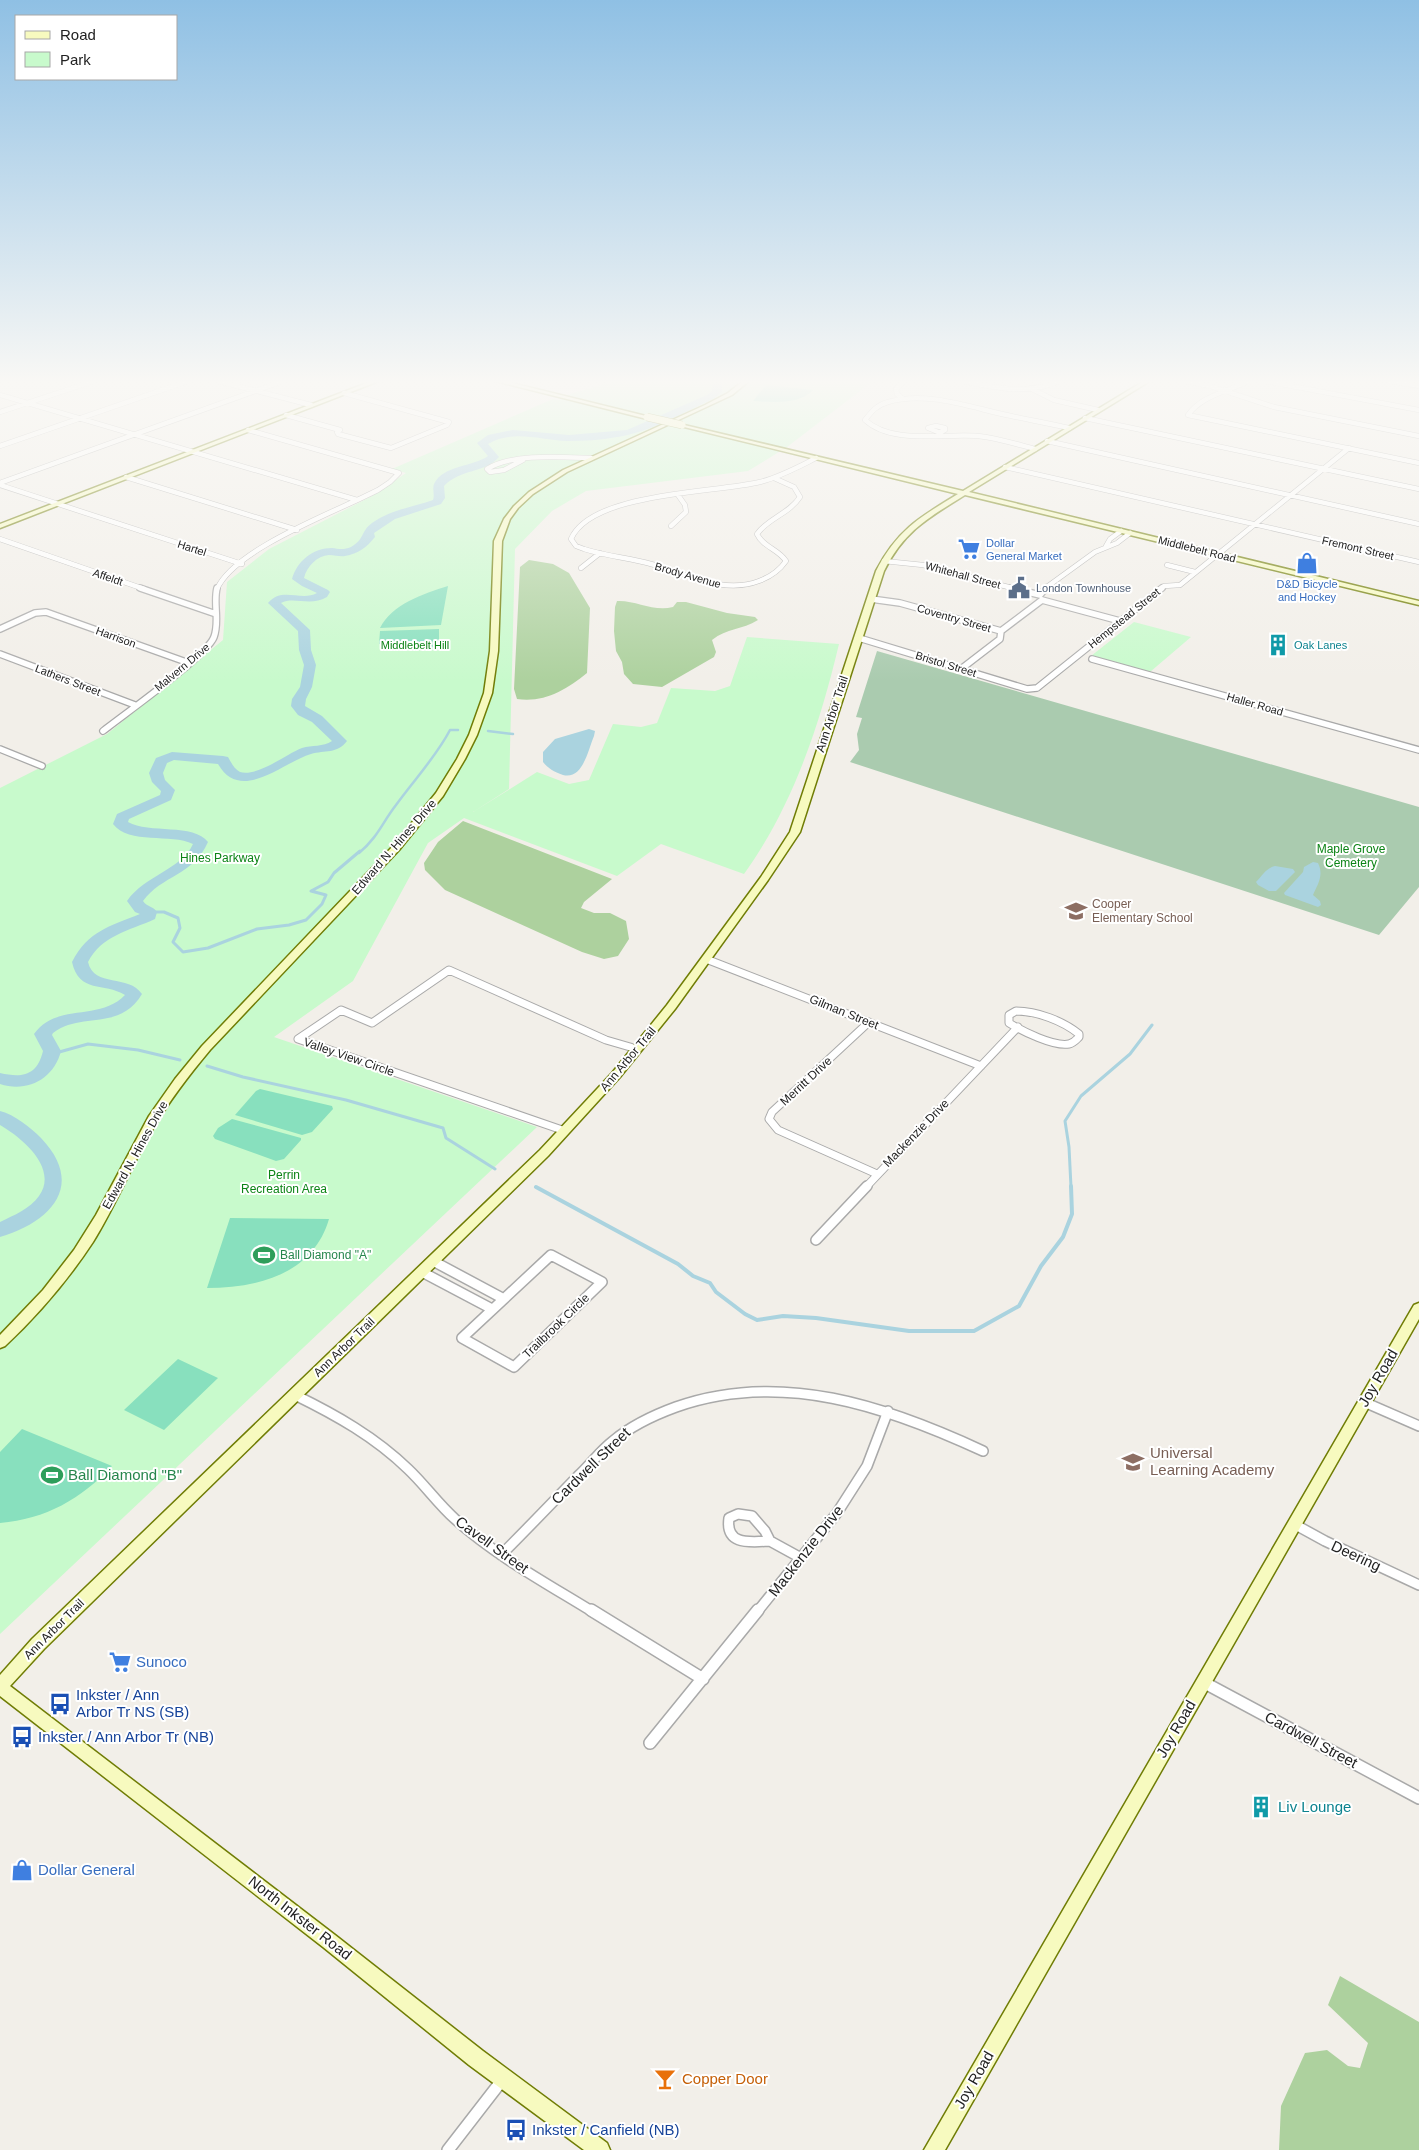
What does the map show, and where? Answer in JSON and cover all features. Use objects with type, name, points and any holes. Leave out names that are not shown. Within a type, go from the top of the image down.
[{"type":"street","points":[[0,526],[115,481]]},
{"type":"street","points":[[140,481],[297,530]]},
{"type":"street","points":[[292,481],[357,500]]},
{"type":"street","name":"Malvern Drive","points":[[103,731],[189,663],[214,638],[216,588],[223,579],[262,547],[377,490],[388,481]]},
{"type":"street","name":"Edward N. Hines Drive","points":[[0,1343],[43,1299],[77,1256],[106,1208],[141,1140],[181,1077],[206,1048],[375,872],[440,794],[461,759],[473,734],[488,692],[494,652],[498,541],[504,525],[516,507],[531,493],[548,481]]},
{"type":"street","points":[[600,553],[577,546],[572,541],[572,535],[596,515],[608,508],[639,500],[744,486],[761,481]]},
{"type":"street","name":"Brody Avenue","points":[[600,553],[654,565],[720,586],[740,586],[759,581],[782,567],[786,561],[782,555],[760,541],[758,534],[760,528],[767,521],[795,504],[800,497],[799,492],[794,487],[781,481]]},
{"type":"street","name":"Middlebelt Road","points":[[913,481],[1419,603]]},
{"type":"street","name":"Ann Arbor Trail","points":[[0,1686],[38,1644],[296,1395],[565,1131],[638,1049],[770,871],[795,832],[843,678],[859,638],[884,561],[893,545],[911,527],[981,481]]},
{"type":"street","name":"Fremont Street","points":[[1068,481],[1419,562]]},
{"type":"street","points":[[1225,481],[1419,524]]},
{"type":"street","points":[[1217,554],[1308,481]]},
{"type":"street","points":[[1382,481],[1419,489]]},
{"type":"street","name":"Hartel","points":[[0,484],[242,564]]},
{"type":"street","points":[[671,526],[683,518],[687,512],[687,506],[678,495]]},
{"type":"street","points":[[1106,546],[1110,539],[1121,531]]},
{"type":"street","points":[[961,669],[1000,639],[1001,632],[1041,598],[1044,589],[1106,546],[1117,543],[1130,533]]},
{"type":"street","name":"Affeldt","points":[[0,539],[216,614]]},
{"type":"street","points":[[580,568],[600,553]]},
{"type":"street","name":"Hempstead Street","points":[[1034,689],[1164,586],[1180,585],[1217,554]]},
{"type":"street","name":"Whitehall Street","points":[[884,561],[923,565],[1120,621]]},
{"type":"street","points":[[1167,566],[1195,572]]},
{"type":"street","name":"Coventry Street","points":[[870,601],[908,606],[1001,632]]},
{"type":"street","name":"Harrison","points":[[0,629],[44,612],[189,663]]},
{"type":"street","name":"Bristol Street","points":[[859,638],[1034,689]]},
{"type":"street","name":"Lathers Street","points":[[0,654],[135,706]]},
{"type":"street","name":"Haller Road","points":[[1092,659],[1419,750]]},
{"type":"street","points":[[0,749],[42,766]]},
{"type":"street","name":"Gilman Street","points":[[706,958],[981,1066]]},
{"type":"street","name":"Valley View Circle","points":[[565,1131],[298,1039],[341,1010],[372,1023],[448,970],[606,1040],[638,1049]]},
{"type":"street","points":[[1016,1011],[1023,1011],[1071,1028],[1079,1037],[1073,1042],[1063,1044],[1018,1027],[1009,1022],[1009,1015],[1016,1011]]},
{"type":"street","name":"Merritt Drive","points":[[869,1022],[772,1112],[769,1119],[778,1130],[877,1174]]},
{"type":"street","name":"Mackenzie Drive","points":[[816,1240],[1018,1027]]},
{"type":"street","name":"Trailbrook Circle","points":[[551,1255],[602,1282],[514,1367],[462,1338],[504,1299],[551,1255]]},
{"type":"street","points":[[433,1261],[504,1299]]},
{"type":"street","points":[[422,1272],[492,1309]]},
{"type":"street","name":"Joy Road","points":[[934,2150],[1419,1308]]},
{"type":"street","name":"Cardwell Street","points":[[502,1555],[613,1441],[645,1419],[673,1406],[722,1393],[771,1391],[834,1399],[888,1412],[938,1429],[983,1452]]},
{"type":"street","name":"Cavell Street","points":[[296,1395],[334,1414],[376,1441],[408,1469],[455,1519],[502,1555],[703,1679]]},
{"type":"street","points":[[1364,1402],[1419,1426]]},
{"type":"street","name":"Mackenzie Drive","points":[[650,1743],[837,1513],[857,1484],[876,1447],[888,1412]]},
{"type":"street","name":"Deering","points":[[1294,1524],[1325,1541],[1419,1585]]},
{"type":"street","points":[[770,1542],[801,1558]]},
{"type":"street","name":"Cardwell Street","points":[[1203,1682],[1419,1798]]},
{"type":"street","name":"North Inkster Road","points":[[0,1686],[504,2078],[600,2150]]},
{"type":"street","points":[[448,2150],[504,2078]]},
{"type":"green space","points":[[394,481],[664,481],[586,491],[552,511],[515,549],[509,789],[473,812],[537,772],[569,784],[589,780],[613,724],[641,727],[657,723],[671,688],[715,691],[730,686],[747,637],[839,644],[814,734],[803,764],[777,821],[744,874],[661,844],[617,876],[464,818],[428,843],[353,981],[274,1037],[537,1127],[0,1634],[0,788],[107,734],[223,640],[227,582],[269,549],[372,496]]},
{"type":"green space","points":[[529,560],[553,564],[569,573],[590,608],[587,673],[563,690],[545,697],[527,700],[517,699],[514,689],[520,567]]},
{"type":"green space","points":[[448,586],[441,625],[380,628],[392,612],[400,606],[419,596]]},
{"type":"green space","points":[[617,601],[658,608],[673,607],[677,602],[686,602],[727,613],[755,617],[758,620],[723,633],[712,640],[716,652],[714,657],[662,687],[633,684],[624,674],[622,662],[616,651],[614,631]]},
{"type":"green space","points":[[1134,622],[1191,637],[1150,672],[1091,656]]},
{"type":"green space","name":"Middlebelt Hill","points":[[439,629],[439,649],[379,644],[380,631]]},
{"type":"green space","name":"Maple Grove Cemetery","points":[[877,651],[1419,807],[1419,887],[1379,935],[850,762],[859,750],[857,734],[862,718],[856,717]]},
{"type":"green space","points":[[463,821],[612,879],[584,902],[581,908],[594,913],[610,913],[626,921],[629,939],[618,956],[604,959],[582,952],[445,890],[425,870],[424,863],[438,842]]},
{"type":"green space","points":[[260,1089],[332,1106],[333,1109],[312,1132],[302,1135],[235,1115]]},
{"type":"green space","points":[[232,1119],[301,1138],[301,1140],[284,1159],[276,1161],[215,1139],[213,1136],[218,1128]]},
{"type":"green space","name":"Ball Diamond \"A\"","points":[[230,1218],[329,1219],[321,1238],[310,1253],[297,1265],[264,1281],[245,1285],[207,1288]]},
{"type":"green space","points":[[178,1359],[218,1378],[164,1430],[124,1410]]},
{"type":"green space","name":"Ball Diamond \"B\"","points":[[22,1429],[112,1466],[88,1488],[62,1505],[33,1517],[0,1523],[0,1452]]},
{"type":"green space","points":[[1340,1976],[1419,2022],[1419,2150],[1279,2150],[1281,2106],[1305,2053],[1327,2050],[1348,2066],[1360,2068],[1368,2043],[1328,2005]]},
{"type":"water","points":[[589,729],[595,731],[594,736],[584,763],[575,773],[563,775],[557,773],[543,762],[543,752],[555,739]]},
{"type":"water","points":[[1313,862],[1318,863],[1320,867],[1320,879],[1313,895],[1320,901],[1321,905],[1318,907],[1284,893],[1303,872],[1304,867]]},
{"type":"water","points":[[1275,866],[1293,869],[1295,872],[1276,891],[1269,891],[1256,882],[1267,870]]},
{"type":"waterway","points":[[0,1078],[16,1082],[33,1078],[46,1067],[50,1059],[52,1051],[43,1034],[47,1030],[57,1023],[68,1019],[102,1015],[113,1011],[128,1002],[134,994],[121,987],[94,981],[87,977],[82,971],[80,962],[91,946],[107,933],[149,916],[149,912],[140,909],[135,901],[150,885],[189,860],[201,842],[192,837],[182,835],[140,832],[120,824],[122,817],[166,797],[168,790],[159,782],[156,773],[161,761],[172,756],[223,760],[229,771],[238,776],[249,776],[273,768],[309,750],[332,747],[340,741],[317,719],[303,712],[298,706],[299,699],[306,687],[310,665],[305,650],[304,630],[274,603],[285,598],[311,599],[323,595],[324,592],[298,579],[299,574],[308,561],[323,553],[345,553],[353,550],[365,542],[369,537],[368,532],[383,521],[400,513],[437,502],[440,498],[439,485],[443,481]]},
{"type":"waterway","points":[[359,853],[375,836],[438,750],[450,730],[458,730]]},
{"type":"waterway","points":[[488,731],[513,734]]},
{"type":"waterway","points":[[149,912],[164,912],[178,918],[180,928],[173,942],[183,952],[208,948],[257,929],[289,925],[306,920],[322,904],[326,895],[311,891],[328,882],[334,873],[360,851]]},
{"type":"waterway","points":[[1071,1187],[1069,1147],[1065,1121],[1081,1096],[1130,1054],[1152,1025]]},
{"type":"waterway","points":[[52,1054],[88,1044],[138,1050],[180,1060]]},
{"type":"waterway","points":[[207,1066],[243,1077],[346,1100],[443,1128],[446,1138],[495,1169]]},
{"type":"waterway","points":[[0,1117],[20,1130],[40,1149],[53,1171],[54,1183],[46,1201],[28,1216],[0,1230]]},
{"type":"waterway","points":[[536,1187],[678,1264],[693,1276],[710,1283],[716,1292],[745,1314],[757,1320],[783,1316],[816,1318],[909,1331],[974,1331],[1019,1306],[1041,1266],[1063,1237],[1072,1214],[1071,1186]]},
{"type":"place","name":"Dollar General Market","points":[[969,549]]},
{"type":"place","name":"D&D Bicycle and Hockey","points":[[1307,563]]},
{"type":"place","name":"London Townhouse","points":[[1019,588]]},
{"type":"place","name":"Oak Lanes","points":[[1278,645]]},
{"type":"place","name":"Cooper Elementary School","points":[[1076,911]]},
{"type":"place","name":"Ball Diamond \"A\"","points":[[264,1255]]},
{"type":"place","name":"Universal Learning Academy","points":[[1133,1462]]},
{"type":"place","name":"Ball Diamond \"B\"","points":[[52,1475]]},
{"type":"place","name":"Sunoco","points":[[120,1662]]},
{"type":"place","name":"Inkster / Ann Arbor Tr NS (SB)","points":[[60,1704]]},
{"type":"place","name":"Inkster / Ann Arbor Tr (NB)","points":[[22,1737]]},
{"type":"place","name":"Liv Lounge","points":[[1261,1807]]},
{"type":"place","name":"Dollar General","points":[[22,1870]]},
{"type":"place","name":"Copper Door","points":[[665,2079]]},
{"type":"place","name":"Inkster / Canfield (NB)","points":[[516,2130]]},
{"type":"park label","name":"Hines Parkway","points":[[220,858]]},
{"type":"park label","name":"Perrin Recreation Area","points":[[284,1182]]}]
